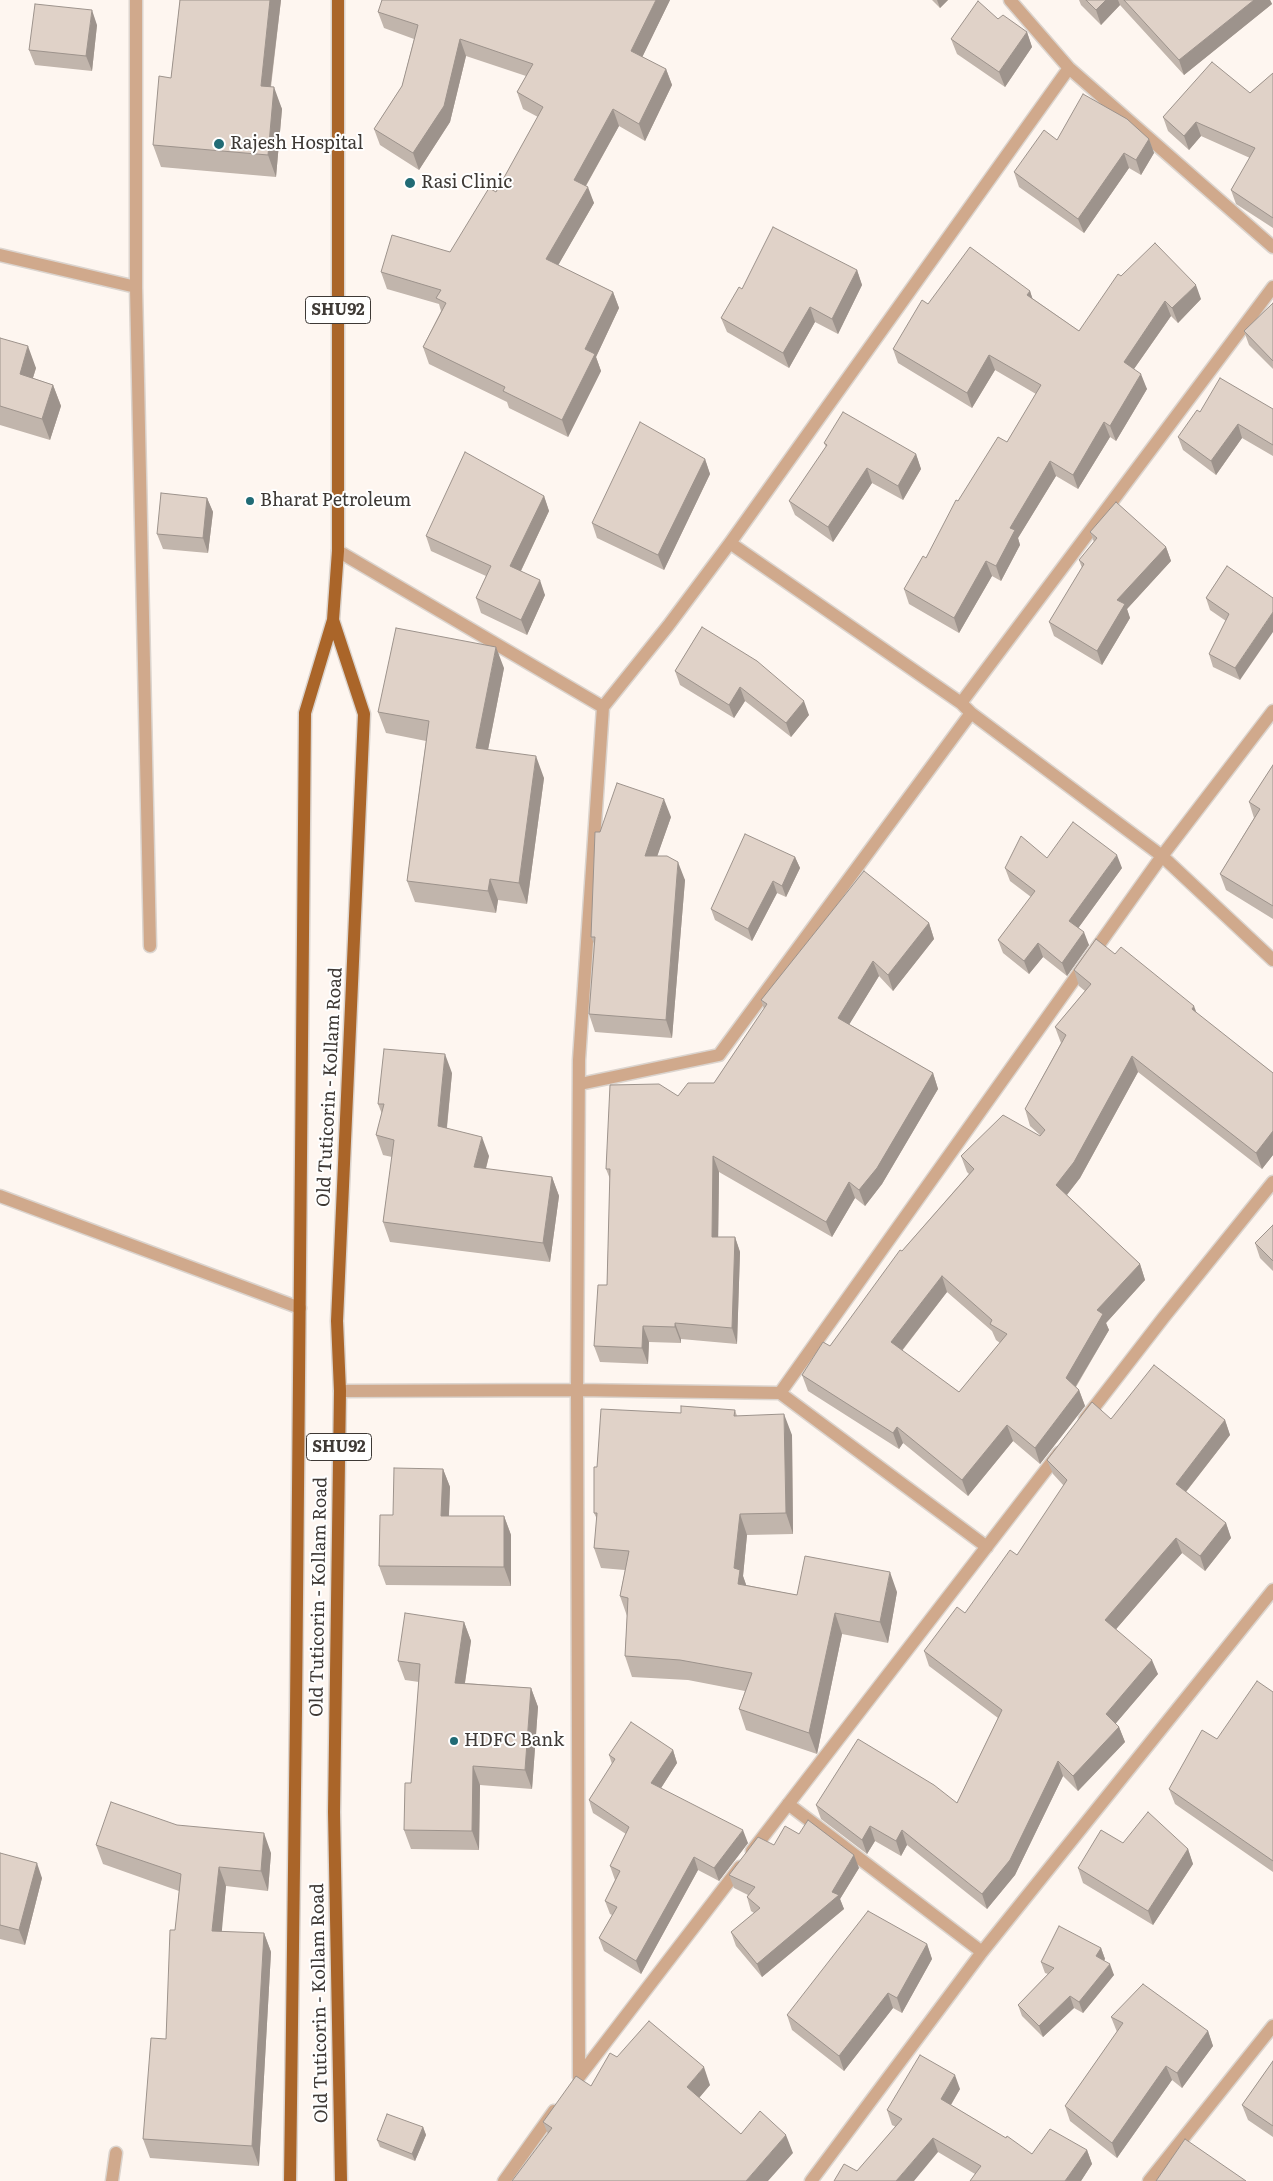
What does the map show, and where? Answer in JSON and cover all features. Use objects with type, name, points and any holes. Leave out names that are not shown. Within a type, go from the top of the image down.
[{"type":"main road","name":"Old Tuticorin - Kollam Road","points":[[338,0],[338,551],[333,620],[364,714],[337,1321],[340,1391],[334,1812],[341,2181]]},
{"type":"main road","points":[[290,2181],[305,713],[333,620]]},
{"type":"street","points":[[136,0],[136,287],[150,946]]},
{"type":"street","points":[[1010,0],[1069,68],[1273,247]]},
{"type":"street","points":[[1066,1444],[576,2080],[579,1060],[603,706],[668,626],[730,543],[1069,68]]},
{"type":"street","points":[[0,255],[136,287]]},
{"type":"street","points":[[961,703],[1273,287]]},
{"type":"street","points":[[730,543],[961,703],[971,713],[1162,856],[1273,960]]},
{"type":"street","points":[[338,551],[603,706]]},
{"type":"street","points":[[780,1393],[1162,856],[1273,711]]},
{"type":"street","points":[[580,1084],[719,1055],[971,713]]},
{"type":"street","points":[[1078,1428],[1164,1317],[1273,1182]]},
{"type":"street","points":[[0,1196],[300,1308]]},
{"type":"street","points":[[340,1391],[577,1390],[780,1393],[987,1546]]},
{"type":"street","points":[[811,2181],[982,1952],[1273,1590]]},
{"type":"street","points":[[788,1804],[982,1952]]},
{"type":"street","points":[[1149,2181],[1273,2026]]},
{"type":"street","points":[[504,2181],[562,2100]]},
{"type":"street","points":[[112,2181],[116,2152]]},
{"type":"building","points":[[180,0],[270,0],[261,86],[274,87],[268,155],[153,145],[159,76],[171,78]]},
{"type":"building","points":[[382,0],[656,0],[631,51],[666,69],[639,124],[613,109],[574,180],[588,187],[546,259],[613,292],[585,349],[595,354],[562,420],[503,391],[505,387],[423,347],[446,303],[436,298],[441,290],[381,272],[392,235],[450,252],[489,188],[496,192],[543,107],[517,92],[533,64],[460,39],[444,106],[413,153],[374,129],[402,86],[418,25],[378,12]]},
{"type":"building","points":[[1086,0],[1106,0],[1096,10]]},
{"type":"building","points":[[1124,0],[1254,0],[1179,60]]},
{"type":"building","points":[[978,1],[998,19],[1003,15],[1027,32],[999,72],[951,39]]},
{"type":"building","points":[[35,4],[92,10],[86,56],[29,50]]},
{"type":"building","points":[[1212,62],[1250,93],[1273,73],[1273,218],[1231,190],[1255,148],[1196,122],[1184,136],[1163,117]]},
{"type":"building","points":[[1083,94],[1127,119],[1149,139],[1136,160],[1124,153],[1078,219],[1014,172],[1044,130],[1057,140]]},
{"type":"building","points":[[773,227],[857,270],[832,319],[810,307],[783,353],[721,318],[739,287],[742,289]]},
{"type":"building","points":[[1155,243],[1196,285],[1172,308],[1165,301],[1124,362],[1141,374],[1110,426],[1104,422],[1073,475],[1050,461],[1010,528],[1015,530],[996,566],[986,561],[954,618],[904,589],[923,556],[926,558],[956,500],[958,501],[998,437],[1007,442],[1041,385],[989,355],[967,393],[893,349],[922,300],[928,304],[970,247],[1030,291],[1027,295],[1079,331],[1118,274],[1121,276]]},
{"type":"building","points":[[1273,303],[1273,361],[1244,331]]},
{"type":"building","points":[[0,338],[28,346],[20,374],[53,385],[42,419],[0,406]]},
{"type":"building","points":[[1220,378],[1273,409],[1273,445],[1238,424],[1211,461],[1178,437],[1197,410],[1200,412]]},
{"type":"building","points":[[843,412],[916,454],[898,486],[867,468],[828,527],[789,501],[827,445],[824,443]]},
{"type":"building","points":[[640,422],[705,459],[658,555],[592,523]]},
{"type":"building","points":[[465,452],[544,496],[510,566],[540,580],[521,620],[476,598],[491,566],[426,536]]},
{"type":"building","points":[[161,493],[207,498],[203,538],[157,534]]},
{"type":"building","points":[[1116,502],[1166,547],[1117,600],[1125,604],[1097,651],[1049,622],[1084,564],[1079,560],[1097,538],[1090,532]]},
{"type":"building","points":[[1227,566],[1273,598],[1273,612],[1235,668],[1209,654],[1229,614],[1206,598]]},
{"type":"building","points":[[702,627],[757,661],[804,701],[786,723],[740,687],[729,705],[675,671]]},
{"type":"building","points":[[396,628],[496,647],[476,748],[536,756],[519,883],[490,879],[488,891],[407,881],[429,721],[378,712]]},
{"type":"building","points":[[1273,765],[1273,906],[1220,874],[1260,809],[1249,802]]},
{"type":"building","points":[[617,783],[664,799],[645,856],[667,856],[678,862],[666,1020],[589,1014],[595,937],[591,937],[595,832],[600,832]]},
{"type":"building","points":[[1073,822],[1117,855],[1069,921],[1084,932],[1062,963],[1038,943],[1024,961],[998,940],[1035,891],[1005,868],[1021,836],[1047,858]]},
{"type":"building","points":[[745,834],[795,857],[782,886],[773,881],[748,929],[711,909]]},
{"type":"building","points":[[864,871],[929,923],[888,975],[873,961],[838,1018],[933,1073],[877,1168],[859,1190],[849,1182],[826,1222],[713,1156],[712,1237],[735,1237],[732,1328],[675,1323],[675,1327],[643,1326],[642,1348],[594,1346],[598,1285],[607,1285],[610,1169],[606,1169],[610,1085],[659,1084],[678,1096],[688,1083],[714,1083],[767,1004],[761,1000]]},
{"type":"building","points":[[1096,939],[1115,954],[1121,947],[1194,1006],[1192,1009],[1273,1073],[1273,1131],[1256,1153],[1132,1056],[1074,1162],[1056,1185],[1140,1264],[1097,1310],[1103,1314],[1066,1378],[1079,1390],[1035,1448],[1007,1425],[962,1480],[897,1427],[893,1433],[802,1375],[823,1342],[830,1346],[900,1250],[902,1251],[974,1169],[961,1156],[1003,1115],[1040,1136],[1045,1130],[1025,1109],[1066,1035],[1055,1027],[1091,984],[1074,970]],"holes":[[[942,1276],[992,1320],[990,1324],[1007,1334],[959,1392],[891,1342]]]},
{"type":"building","points":[[384,1049],[445,1054],[438,1126],[482,1137],[474,1167],[552,1177],[543,1243],[383,1222],[394,1140],[376,1135],[384,1104],[378,1104]]},
{"type":"building","points":[[1273,1225],[1273,1261],[1255,1243]]},
{"type":"building","points":[[1154,1365],[1225,1420],[1176,1484],[1226,1523],[1200,1556],[1176,1538],[1105,1620],[1152,1660],[1106,1714],[1119,1727],[1073,1776],[1058,1761],[1010,1860],[982,1894],[902,1830],[896,1841],[870,1826],[862,1840],[816,1805],[858,1739],[934,1785],[957,1803],[1002,1710],[924,1651],[957,1607],[965,1613],[1010,1550],[1017,1555],[1067,1480],[1047,1460],[1092,1402],[1111,1419]]},
{"type":"building","points":[[681,1406],[735,1410],[734,1416],[784,1414],[786,1513],[740,1514],[734,1568],[740,1570],[738,1584],[797,1595],[805,1556],[890,1572],[880,1622],[835,1613],[809,1733],[739,1709],[752,1673],[680,1660],[625,1656],[628,1598],[620,1596],[629,1551],[594,1548],[597,1513],[594,1513],[594,1467],[597,1467],[601,1409],[681,1413]]},
{"type":"building","points":[[394,1468],[443,1469],[441,1516],[504,1516],[504,1567],[379,1566],[380,1515],[393,1515]]},
{"type":"building","points":[[405,1613],[464,1622],[455,1683],[531,1688],[525,1770],[473,1766],[472,1831],[404,1830],[405,1783],[411,1783],[420,1664],[398,1661]]},
{"type":"building","points":[[1257,1681],[1273,1692],[1273,1861],[1169,1789],[1202,1730],[1217,1739]]},
{"type":"building","points":[[631,1722],[673,1750],[651,1783],[743,1830],[714,1868],[694,1857],[636,1961],[599,1938],[617,1907],[605,1901],[620,1871],[610,1866],[629,1827],[589,1800],[615,1759],[609,1755]]},
{"type":"building","points":[[111,1802],[177,1825],[264,1833],[261,1871],[219,1867],[212,1931],[264,1933],[252,2146],[143,2139],[151,2038],[166,2039],[170,1930],[175,1930],[181,1874],[96,1845]]},
{"type":"building","points":[[1148,1812],[1188,1849],[1148,1911],[1078,1868],[1101,1830],[1123,1843]]},
{"type":"building","points":[[808,1820],[854,1855],[832,1892],[839,1895],[757,1964],[731,1932],[760,1908],[747,1897],[755,1887],[729,1875],[758,1837],[774,1845],[785,1826],[799,1834]]},
{"type":"building","points":[[0,1853],[37,1863],[19,1930],[0,1925]]},
{"type":"building","points":[[868,1911],[927,1944],[897,1998],[888,1993],[839,2056],[787,2015]]},
{"type":"building","points":[[1059,1926],[1101,1948],[1096,1956],[1110,1964],[1079,2002],[1070,1996],[1039,2026],[1018,2005],[1054,1968],[1041,1962]]},
{"type":"building","points":[[1143,1984],[1208,2031],[1177,2073],[1166,2066],[1112,2143],[1065,2106],[1123,2023],[1111,2017]]},
{"type":"building","points":[[649,2021],[704,2067],[687,2087],[741,2134],[760,2111],[786,2135],[746,2181],[512,2181],[552,2128],[543,2122],[576,2076],[591,2086],[610,2053],[617,2057]]},
{"type":"building","points":[[920,2055],[955,2075],[941,2099],[1006,2138],[1007,2136],[1032,2154],[1050,2129],[1087,2150],[1065,2181],[970,2181],[981,2166],[933,2138],[896,2181],[834,2181],[844,2164],[857,2171],[902,2119],[887,2110]]},
{"type":"building","points":[[1273,2061],[1273,2126],[1242,2105]]},
{"type":"building","points":[[387,2114],[423,2127],[412,2154],[377,2140]]},
{"type":"building","points":[[1185,2139],[1246,2181],[1156,2181]]},
{"type":"place","name":"Rajesh Hospital","points":[[219,144]]},
{"type":"place","name":"Rasi Clinic","points":[[410,183]]},
{"type":"place","name":"Bharat Petroleum","points":[[250,501]]},
{"type":"place","name":"HDFC Bank","points":[[454,1741]]}]
